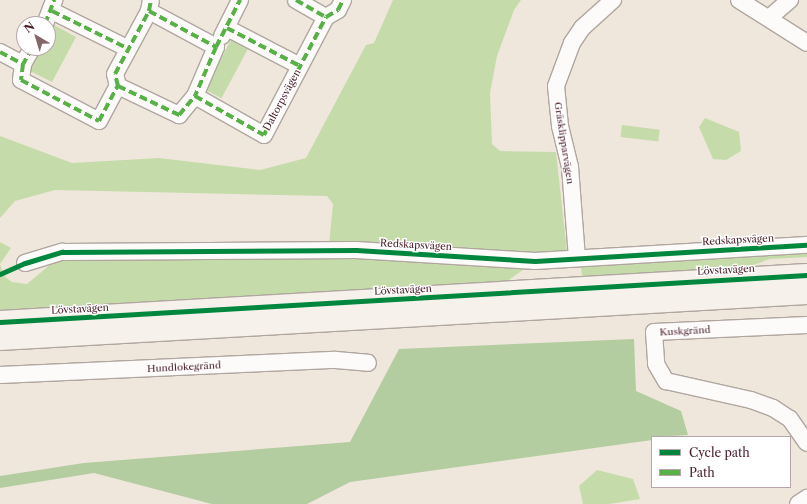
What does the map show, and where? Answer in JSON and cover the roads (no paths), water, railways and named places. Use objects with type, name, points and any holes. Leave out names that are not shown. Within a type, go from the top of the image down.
[{"type":"street","points":[[118,86],[179,115],[195,96],[216,47],[240,0]]},
{"type":"street","points":[[296,0],[326,18]]},
{"type":"street","name":"Daltorpsvägen","points":[[195,96],[264,135],[326,18],[338,10],[343,0]]},
{"type":"street","name":"Gräsklipparvägen","points":[[578,258],[570,168],[560,126],[556,86],[570,49],[582,28],[614,0]]},
{"type":"street","points":[[739,0],[807,43]]},
{"type":"street","points":[[769,18],[790,0]]},
{"type":"street","points":[[28,56],[23,64],[21,80],[99,121],[118,86],[115,74],[150,5],[216,47]]},
{"type":"street","points":[[50,12],[127,48]]},
{"type":"street","points":[[227,28],[300,66]]},
{"type":"street","points":[[0,52],[23,64]]},
{"type":"street","name":"Redskapsvägen","points":[[25,263],[62,252],[356,250],[535,261],[807,245]]},
{"type":"street","name":"Lövstavägen","points":[[0,322],[807,275]]},
{"type":"street","points":[[0,339],[707,297],[807,293]]},
{"type":"street","name":"Kuskgränd","points":[[807,325],[654,332],[656,364],[666,380],[750,400],[774,408],[790,419],[807,443]]},
{"type":"street","name":"Hundlokegränd","points":[[0,375],[336,360],[368,363]]},
{"type":"street","points":[[798,504],[807,498]]}]
